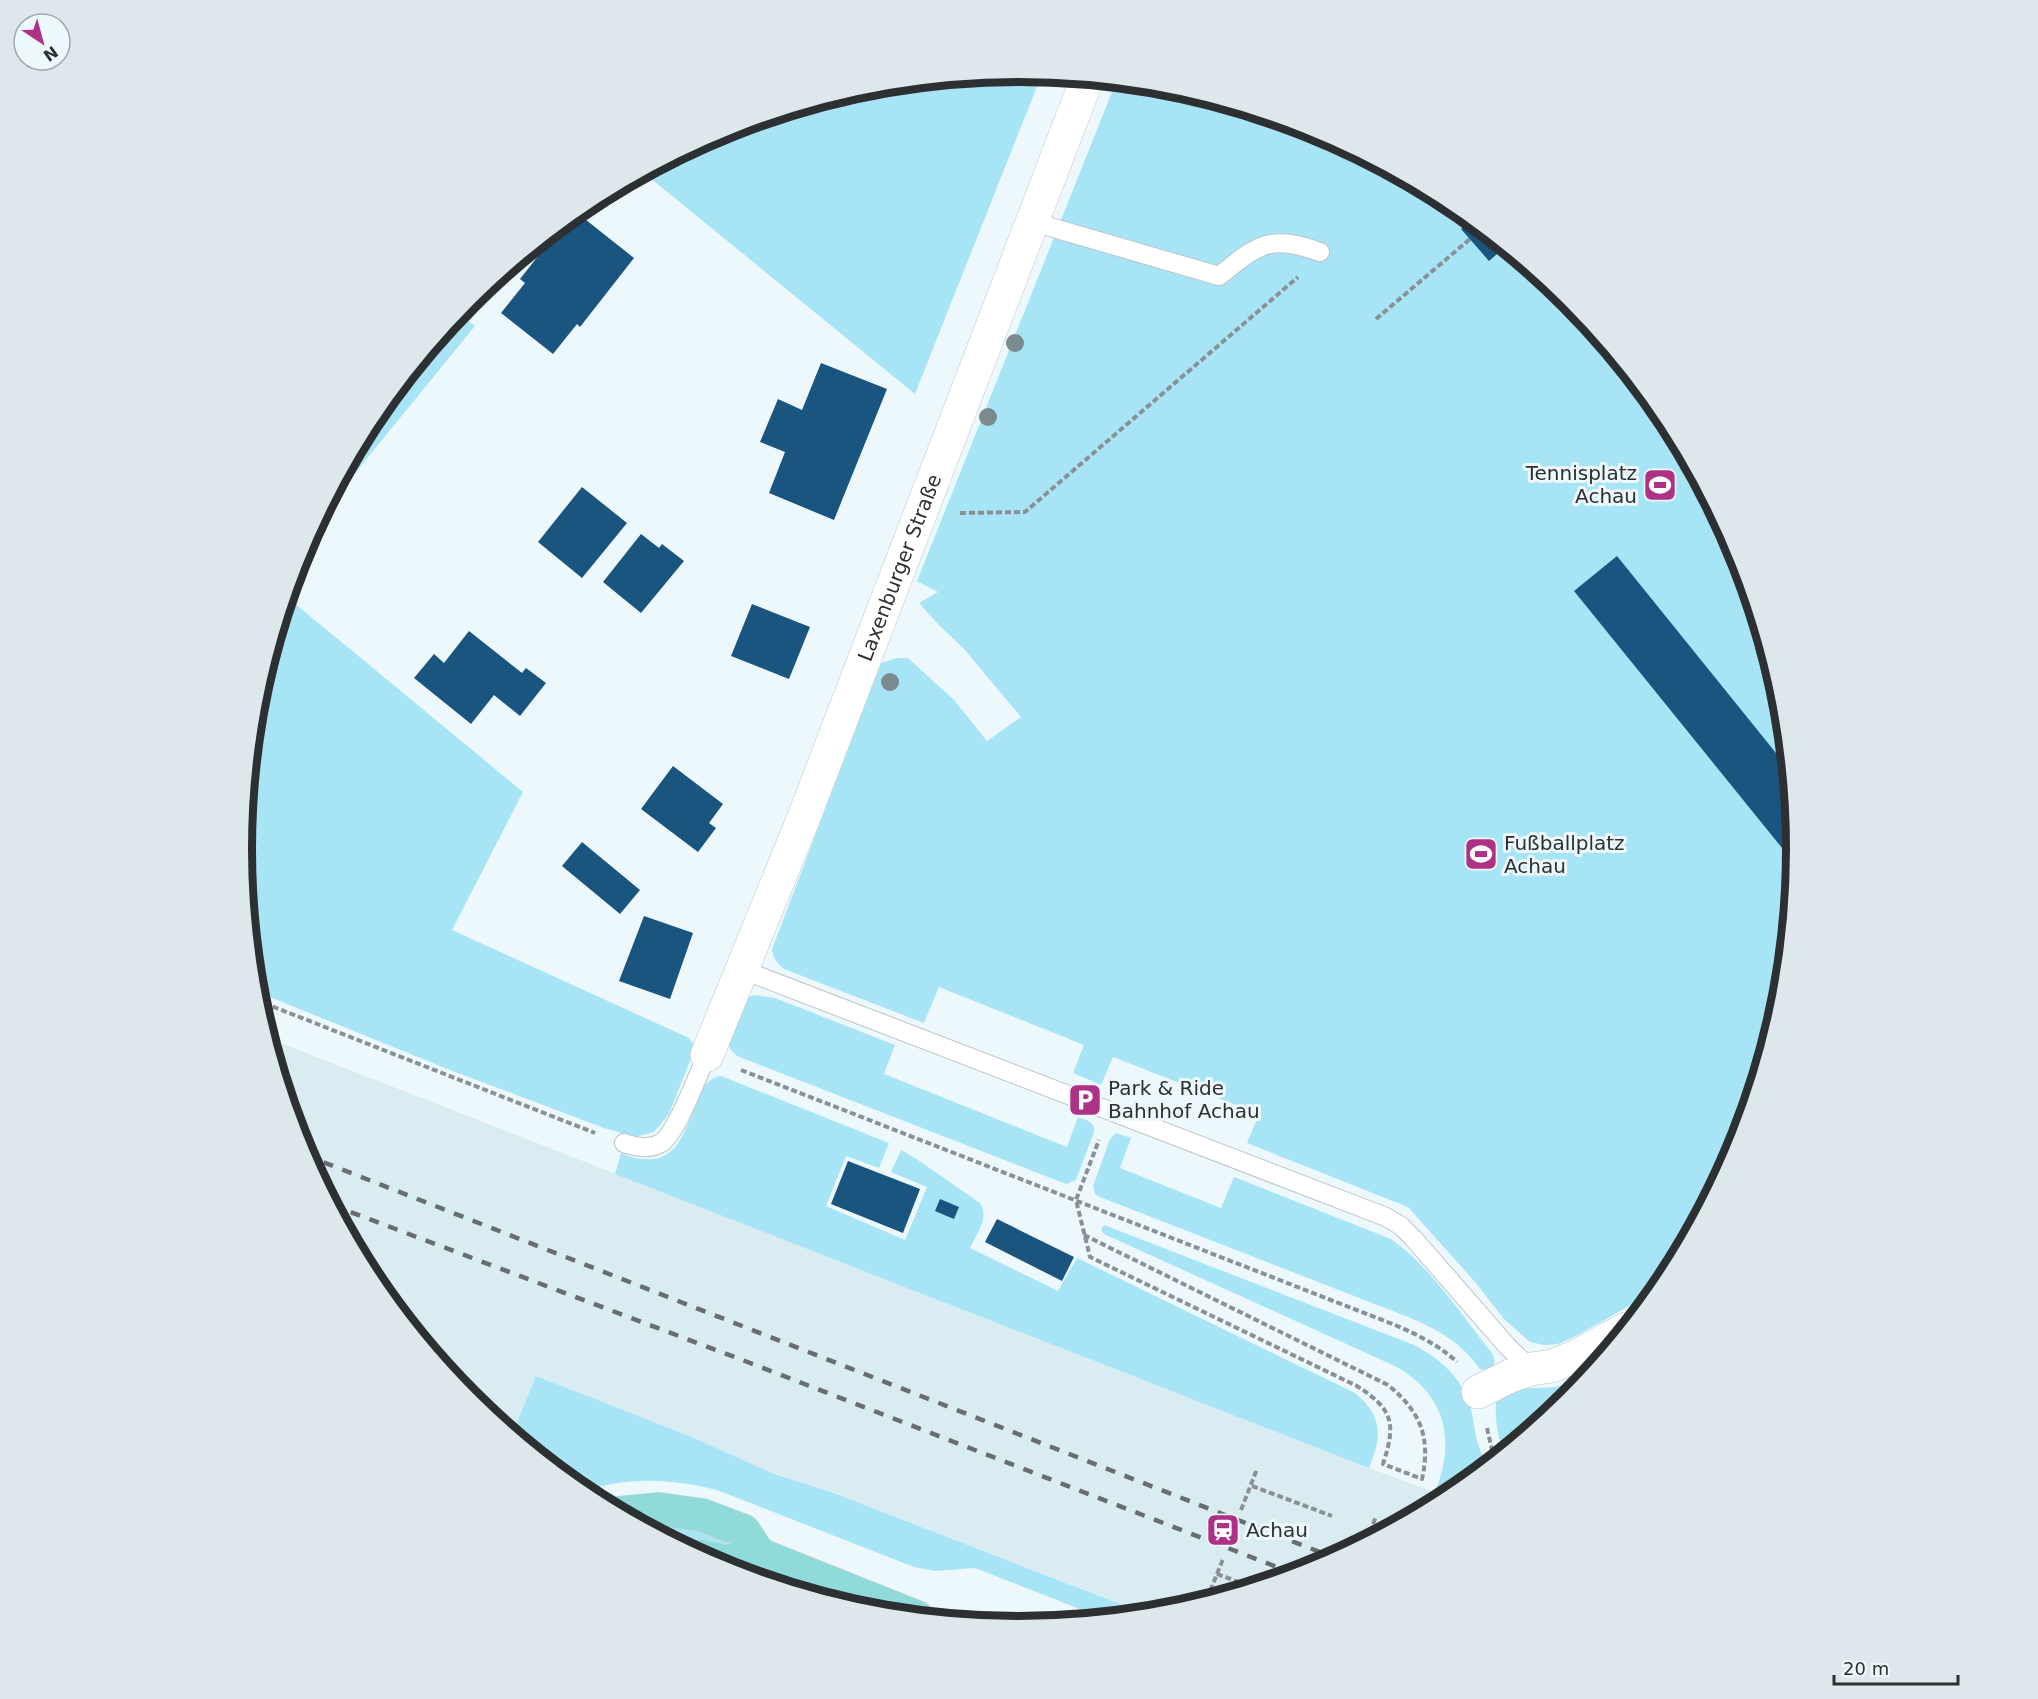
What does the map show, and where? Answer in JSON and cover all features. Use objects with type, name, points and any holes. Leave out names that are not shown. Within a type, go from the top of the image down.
[{"type":"main road","points":[[632,1512],[659,1509],[702,1515],[744,1531],[759,1554],[786,1576],[869,1602]]},
{"type":"main road","points":[[732,1561],[759,1554]]},
{"type":"street","name":"Laxenburger Straße","points":[[706,1055],[743,970],[802,822],[1085,86]]},
{"type":"street","points":[[1478,1392],[1491,1384],[1531,1369],[1552,1366],[1577,1356],[1610,1338]]},
{"type":"lane","points":[[1033,222],[1219,276],[1251,250],[1272,242],[1299,245],[1320,252]]},
{"type":"lane","points":[[743,970],[1386,1217],[1401,1227],[1518,1358],[1531,1369]]},
{"type":"lane","points":[[624,1143],[647,1147],[663,1141],[675,1124],[706,1055]]},
{"type":"path","points":[[1376,319],[1470,239]]},
{"type":"path","points":[[926,503],[955,513],[1025,512],[1305,271]]},
{"type":"path","points":[[268,1005],[490,1093],[624,1143]]},
{"type":"path","points":[[706,1055],[747,1074],[1076,1200],[1427,1339],[1446,1352],[1463,1369],[1478,1392]]},
{"type":"path","points":[[1084,1235],[1388,1385],[1400,1395],[1419,1422],[1425,1438],[1426,1459],[1422,1479],[1383,1464],[1391,1441],[1390,1422],[1382,1405],[1370,1394],[1090,1257],[1084,1235],[1076,1200],[1110,1111]]},
{"type":"path","points":[[1241,1510],[1257,1470]]},
{"type":"path","points":[[1251,1486],[1332,1516]]},
{"type":"path","points":[[1371,1530],[1376,1516]]},
{"type":"path","points":[[1210,1592],[1223,1559]]},
{"type":"path","points":[[1217,1574],[1242,1583]]},
{"type":"shaded area","points":[[1039,83],[915,394],[650,178],[725,141],[772,123],[869,97],[969,84]]},
{"type":"shaded area","points":[[1113,88],[1169,97],[1266,123],[1358,162],[1403,185],[1486,241],[1561,307],[1596,344],[1657,423],[1707,510],[1728,556],[1760,651],[1779,749],[1784,799],[1786,850],[1784,900],[1779,950],[1760,1048],[1728,1143],[1707,1189],[1657,1276],[1640,1300],[1558,1344],[1544,1345],[1530,1342],[1504,1319],[1475,1282],[1408,1207],[1247,1143],[1259,1114],[1113,1057],[1101,1085],[1073,1073],[1084,1045],[939,987],[924,1023],[784,969],[777,963],[772,949],[881,663],[897,658],[908,658],[954,700],[987,741],[1021,717],[964,649],[919,603],[938,592],[917,581]]},
{"type":"shaded area","points":[[466,319],[475,326],[343,487],[381,423],[410,383]]},
{"type":"shaded area","points":[[293,602],[523,792],[452,930],[689,1038],[695,1046],[669,1114],[654,1132],[635,1137],[604,1128],[450,1070],[266,996],[254,900],[252,850],[254,799],[267,700],[278,651]]},
{"type":"shaded area","points":[[754,995],[775,998],[895,1045],[884,1074],[1067,1147],[1078,1117],[1090,1122],[1094,1132],[1076,1180],[1066,1184],[737,1056],[727,1042],[747,998]]},
{"type":"shaded area","points":[[277,1041],[1436,1493],[1358,1537],[1266,1576],[1169,1602],[1131,1608],[831,1492],[774,1474],[537,1376],[515,1428],[442,1355],[410,1316],[381,1276],[331,1189],[310,1143]]},
{"type":"shaded area","points":[[721,1076],[889,1143],[879,1168],[846,1156],[826,1206],[905,1240],[927,1187],[891,1172],[901,1150],[980,1203],[984,1214],[983,1220],[970,1248],[1058,1291],[1077,1258],[1355,1393],[1371,1410],[1377,1428],[1378,1437],[1369,1468],[615,1174],[621,1153],[644,1159],[661,1157],[673,1149],[682,1136],[702,1091],[710,1081]]},
{"type":"shaded area","points":[[1116,1133],[1131,1138],[1120,1168],[1221,1208],[1234,1177],[1391,1239],[1419,1263],[1445,1293],[1492,1353],[1493,1367],[1488,1370],[1480,1369],[1457,1344],[1419,1322],[1095,1194],[1093,1186],[1110,1139]]},
{"type":"shaded area","points":[[1104,1225],[1414,1345],[1443,1364],[1458,1381],[1469,1401],[1475,1433],[1484,1459],[1435,1492],[1445,1455],[1445,1437],[1436,1406],[1427,1391],[1414,1379],[1397,1367],[1104,1234],[1101,1230]]},
{"type":"shaded area","points":[[536,1376],[689,1436],[774,1474],[831,1492],[1128,1607],[1090,1613],[975,1568],[935,1571],[914,1567],[717,1490],[700,1486],[633,1481],[595,1488],[552,1458],[515,1428]]},
{"type":"shaded area","points":[[1569,1383],[1502,1445],[1497,1427],[1496,1401],[1511,1391],[1519,1389]]},
{"type":"shaded area","points":[[657,1525],[692,1526],[736,1542],[728,1550],[683,1538]]},
{"type":"building","points":[[584,218],[634,258],[580,327],[577,324],[553,354],[501,313],[525,283],[520,279],[546,246]]},
{"type":"building","points":[[1465,226],[1499,252],[1489,261],[1461,229]]},
{"type":"building","points":[[821,363],[887,389],[834,520],[769,493],[785,452],[760,442],[778,399],[802,410]]},
{"type":"building","points":[[582,487],[627,523],[582,578],[538,542]]},
{"type":"building","points":[[641,534],[659,548],[662,544],[684,561],[641,613],[603,582]]},
{"type":"building","points":[[1617,556],[1780,758],[1786,853],[1574,591]]},
{"type":"building","points":[[752,604],[810,627],[789,679],[731,656]]},
{"type":"building","points":[[469,631],[522,673],[526,668],[546,683],[520,716],[494,695],[471,724],[414,678],[434,654],[444,663]]},
{"type":"building","points":[[673,766],[723,804],[709,823],[716,828],[698,852],[641,809]]},
{"type":"building","points":[[582,842],[640,890],[620,914],[562,866]]},
{"type":"building","points":[[644,916],[693,933],[670,999],[619,981]]},
{"type":"building","points":[[848,1161],[920,1189],[903,1233],[831,1204]]},
{"type":"building","points":[[940,1199],[959,1207],[954,1219],[935,1211]]},
{"type":"building","points":[[997,1219],[1074,1257],[1062,1281],[985,1242]]},
{"type":"railway","points":[[318,1160],[1323,1553]]},
{"type":"railway","points":[[342,1209],[745,1361],[1283,1569]]},
{"type":"place","name":"Tennisplatz Achau","points":[[1660,485]]},
{"type":"place","name":"Fußballplatz Achau","points":[[1481,854]]},
{"type":"place","name":"Park & Ride Bahnhof Achau","points":[[1085,1100]]},
{"type":"place","name":"Achau","points":[[1223,1530]]}]
